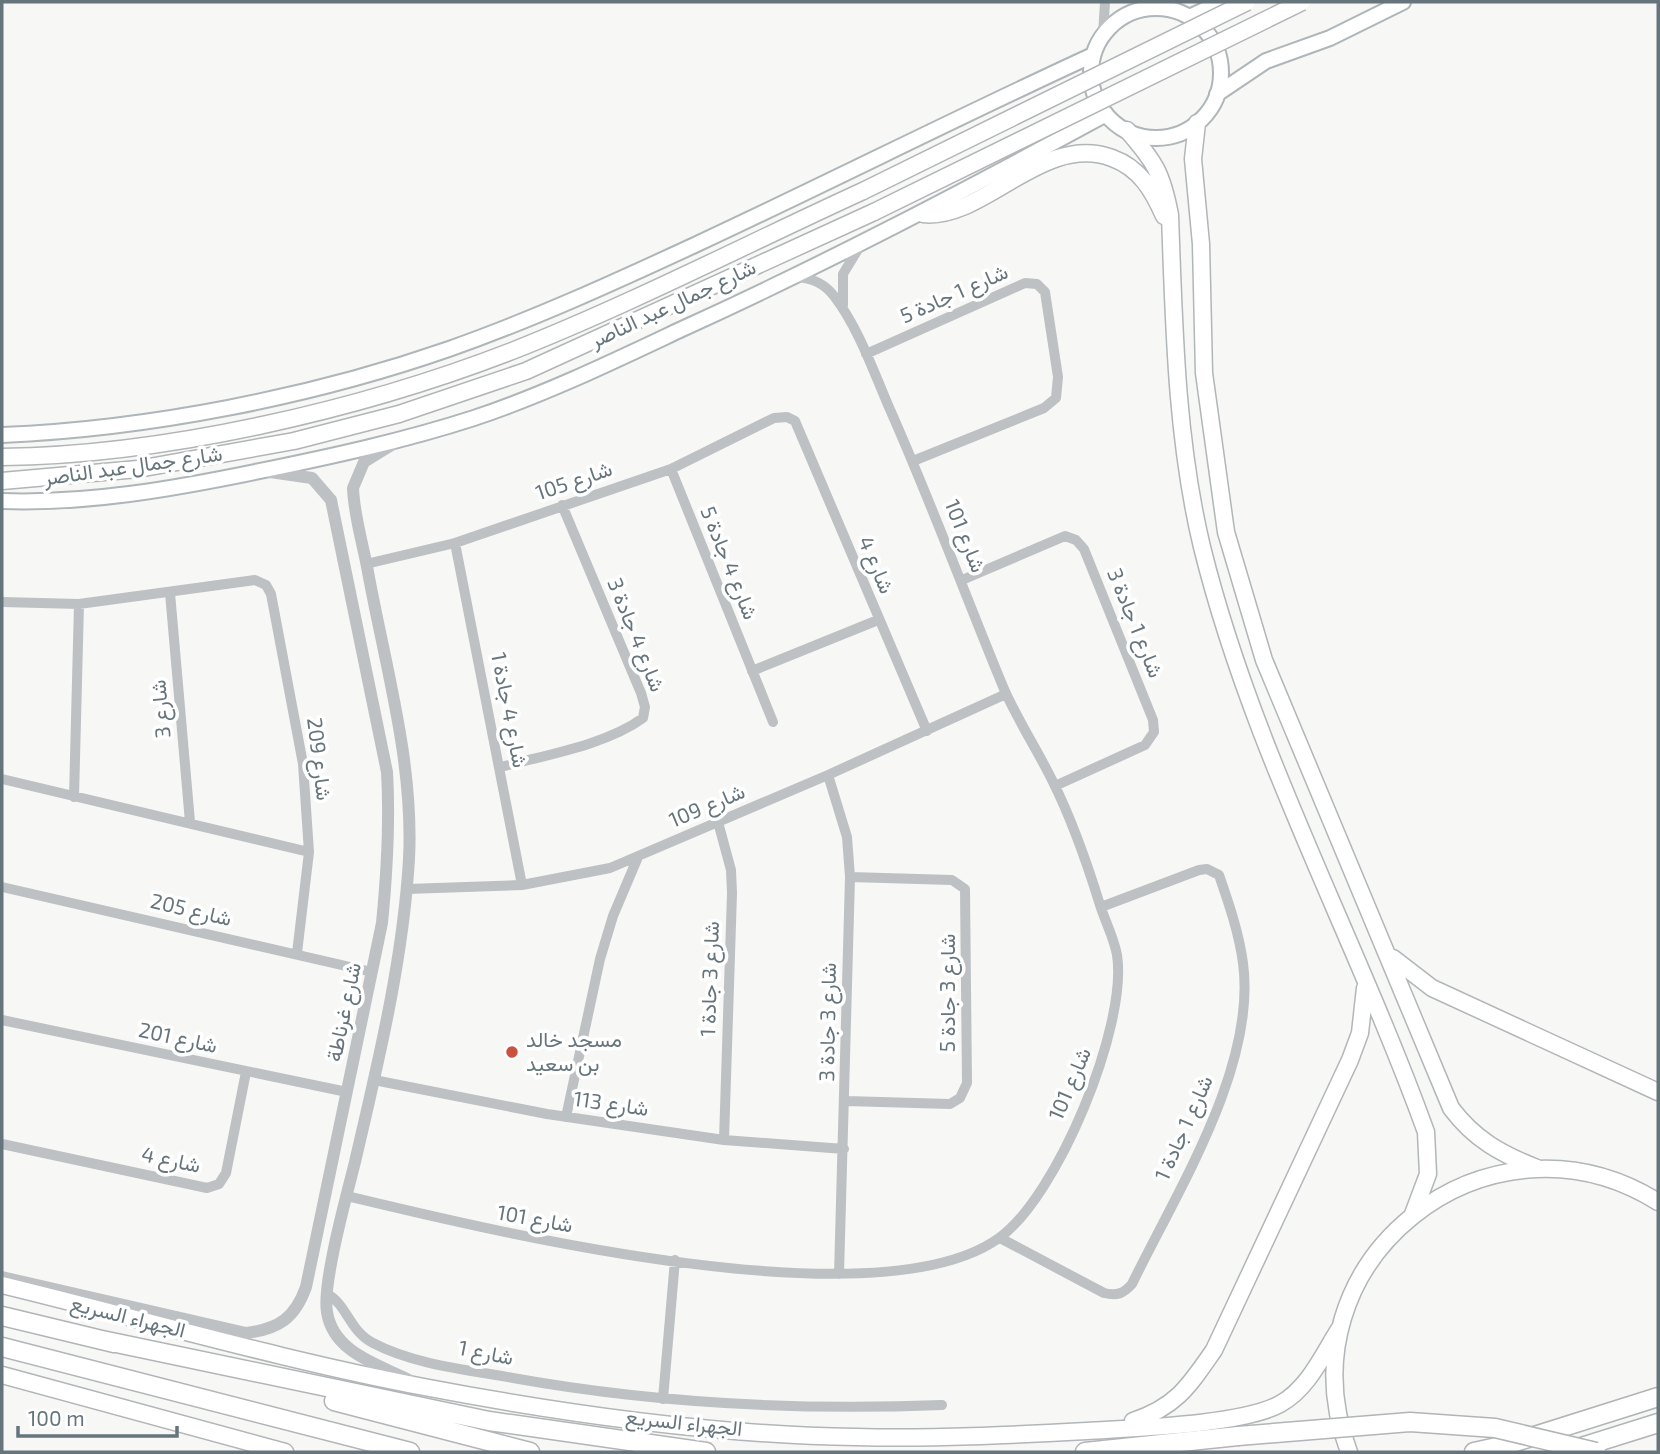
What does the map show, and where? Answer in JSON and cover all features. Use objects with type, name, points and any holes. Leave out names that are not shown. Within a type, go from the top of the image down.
[{"type":"highway","name":"الجهراء السريع","points":[[2,1316],[530,1452]]},
{"type":"highway","points":[[102,1340],[463,1416],[617,1442],[706,1452]]},
{"type":"highway","points":[[2,1347],[410,1452]]},
{"type":"highway","points":[[1474,1452],[1518,1442],[1658,1397]]},
{"type":"highway","points":[[1085,1452],[1410,1422],[1495,1429],[1596,1452]]},
{"type":"highway","points":[[1565,1452],[1658,1423]]},
{"type":"highway","points":[[375,1443],[395,1452]]},
{"type":"main road","points":[[1185,15],[1222,2]]},
{"type":"main road","name":"شارع جمال عبد الناصر","points":[[2,457],[125,446],[213,433],[398,390],[513,350],[863,191],[1247,2]]},
{"type":"main road","name":"شارع جمال عبد الناصر","points":[[2,481],[138,469],[294,441],[399,414],[526,371],[874,212],[1302,2]]},
{"type":"main road","points":[[1403,2],[1330,38],[1266,61],[1217,94],[1197,123],[1193,159],[1201,244],[1204,373],[1226,532],[1264,660],[1451,1108],[1466,1129],[1490,1147],[1537,1168]]},
{"type":"main road","points":[[1217,94],[1221,65],[1215,46],[1204,29],[1185,15],[1158,8],[1134,12],[1114,23],[1103,35],[1093,55],[1092,86],[1106,114],[1127,130],[1155,161],[1165,187],[1181,417],[1202,545],[1221,616],[1251,703],[1426,1132],[1428,1174],[1413,1213]]},
{"type":"main road","points":[[2,435],[127,422],[231,407],[343,382],[449,349],[595,291],[1093,55]]},
{"type":"main road","points":[[2,501],[131,494],[256,472],[406,439],[535,395],[860,246],[1106,114]]},
{"type":"main road","points":[[1127,130],[1151,137],[1167,136],[1197,123]]},
{"type":"main road","points":[[923,214],[950,211],[1061,157],[1098,154],[1118,160],[1143,179],[1160,206],[1171,243]]},
{"type":"main road","points":[[1387,951],[1408,972],[1432,988],[1658,1092]]},
{"type":"main road","points":[[1105,1430],[1171,1405],[1191,1383],[1214,1350],[1356,1047],[1363,1020],[1366,982]]},
{"type":"main road","points":[[1388,1035],[1404,1040],[1413,1034],[1417,1023]]},
{"type":"main road","points":[[1349,1452],[1336,1401],[1335,1364],[1340,1328],[1349,1301],[1368,1265],[1393,1232],[1413,1213],[1441,1195],[1472,1181],[1504,1172],[1537,1168],[1594,1174],[1630,1186],[1658,1202]]},
{"type":"main road","name":"الجهراء السريع","points":[[2,1285],[424,1387],[577,1412],[713,1428],[852,1437],[974,1437],[1105,1430],[1233,1418],[1280,1404],[1303,1387],[1340,1328]]},
{"type":"main road","points":[[2,1375],[285,1452]]},
{"type":"street","points":[[1103,35],[1105,2]]},
{"type":"street","points":[[1171,2],[1185,15]]},
{"type":"street","name":"شارع 101","points":[[844,313],[841,282],[848,262],[860,246]]},
{"type":"street","name":"شارع 101","points":[[347,1196],[492,1231],[622,1254],[784,1272],[839,1274],[915,1271],[969,1253],[1000,1238],[1037,1200],[1101,1068],[1115,1011],[1117,955],[1080,843],[1055,786],[1006,694],[913,461],[866,354],[828,289],[818,282],[796,277]]},
{"type":"street","name":"شارع 1 جادة 5","points":[[866,354],[1025,283],[1037,284],[1045,292],[1058,377],[1056,398],[1044,408],[913,461]]},
{"type":"street","name":"شارع 105","points":[[366,564],[455,543],[671,469],[774,418],[787,417]]},
{"type":"street","name":"شارع 4","points":[[787,417],[795,421],[878,620],[928,731]]},
{"type":"street","name":"شارع غرناطة","points":[[406,439],[364,462],[354,482],[354,497],[408,794],[407,889],[374,1080],[327,1294],[329,1320],[339,1341],[359,1355],[424,1387]]},
{"type":"street","name":"شارع 4 جادة 5","points":[[671,469],[773,722]]},
{"type":"street","name":"شارع غرناطة","points":[[2,1277],[246,1333],[272,1328],[288,1320],[301,1302],[306,1287],[382,923],[389,823],[387,772],[333,505],[326,490],[312,478],[289,473],[256,472]]},
{"type":"street","points":[[333,505],[344,495],[354,497]]},
{"type":"street","name":"شارع 4 جادة 3","points":[[501,767],[572,749],[630,726],[643,718],[645,712],[641,693],[562,505]]},
{"type":"street","name":"شارع 1 جادة 3","points":[[962,580],[1065,536],[1076,540],[1084,549],[1153,720],[1154,732],[1145,745],[1055,786]]},
{"type":"street","name":"شارع 4 جادة 1","points":[[455,543],[522,885]]},
{"type":"street","name":"شارع 209","points":[[170,593],[255,580],[266,585],[271,594],[303,764],[309,852],[297,953]]},
{"type":"street","points":[[2,602],[79,604],[170,593]]},
{"type":"street","name":"شارع 3","points":[[170,593],[190,822]]},
{"type":"street","points":[[74,797],[79,604]]},
{"type":"street","points":[[752,671],[878,620]]},
{"type":"street","name":"شارع 109","points":[[407,889],[522,885],[600,870],[638,857],[828,775],[1006,694]]},
{"type":"street","name":"شارع 3 جادة 3","points":[[828,775],[847,838],[850,877],[846,1101],[839,1274]]},
{"type":"street","points":[[2,779],[309,852]]},
{"type":"street","points":[[388,796],[398,799],[408,794]]},
{"type":"street","points":[[389,823],[400,818],[409,825]]},
{"type":"street","name":"شارع 3 جادة 1","points":[[718,822],[731,870],[732,893],[724,1140]]},
{"type":"street","points":[[566,1117],[600,959],[613,916],[638,857]]},
{"type":"street","name":"شارع 1 جادة 1","points":[[1000,1238],[1104,1293],[1115,1295],[1125,1292],[1132,1284],[1223,1096],[1241,1019],[1243,965],[1233,914],[1219,875],[1207,869],[1199,870],[1101,907]]},
{"type":"street","name":"شارع 3 جادة 5","points":[[846,1101],[950,1104],[960,1098],[967,1083],[965,889],[952,880],[850,877]]},
{"type":"street","name":"شارع 205","points":[[2,887],[372,972]]},
{"type":"street","name":"شارع 201","points":[[2,1020],[347,1092]]},
{"type":"street","name":"شارع 4","points":[[2,1144],[207,1188],[219,1184],[226,1173],[246,1072]]},
{"type":"street","name":"شارع 113","points":[[374,1080],[566,1117],[724,1140],[844,1149]]},
{"type":"street","points":[[663,1399],[675,1260]]},
{"type":"street","points":[[306,1287],[313,1294],[327,1294]]},
{"type":"street","name":"شارع 1","points":[[327,1294],[337,1300],[359,1335],[394,1352],[584,1392],[725,1406],[842,1409],[942,1405]]},
{"type":"place","name":"مسجد خالد بن سعيد","points":[[512,1052]]}]
